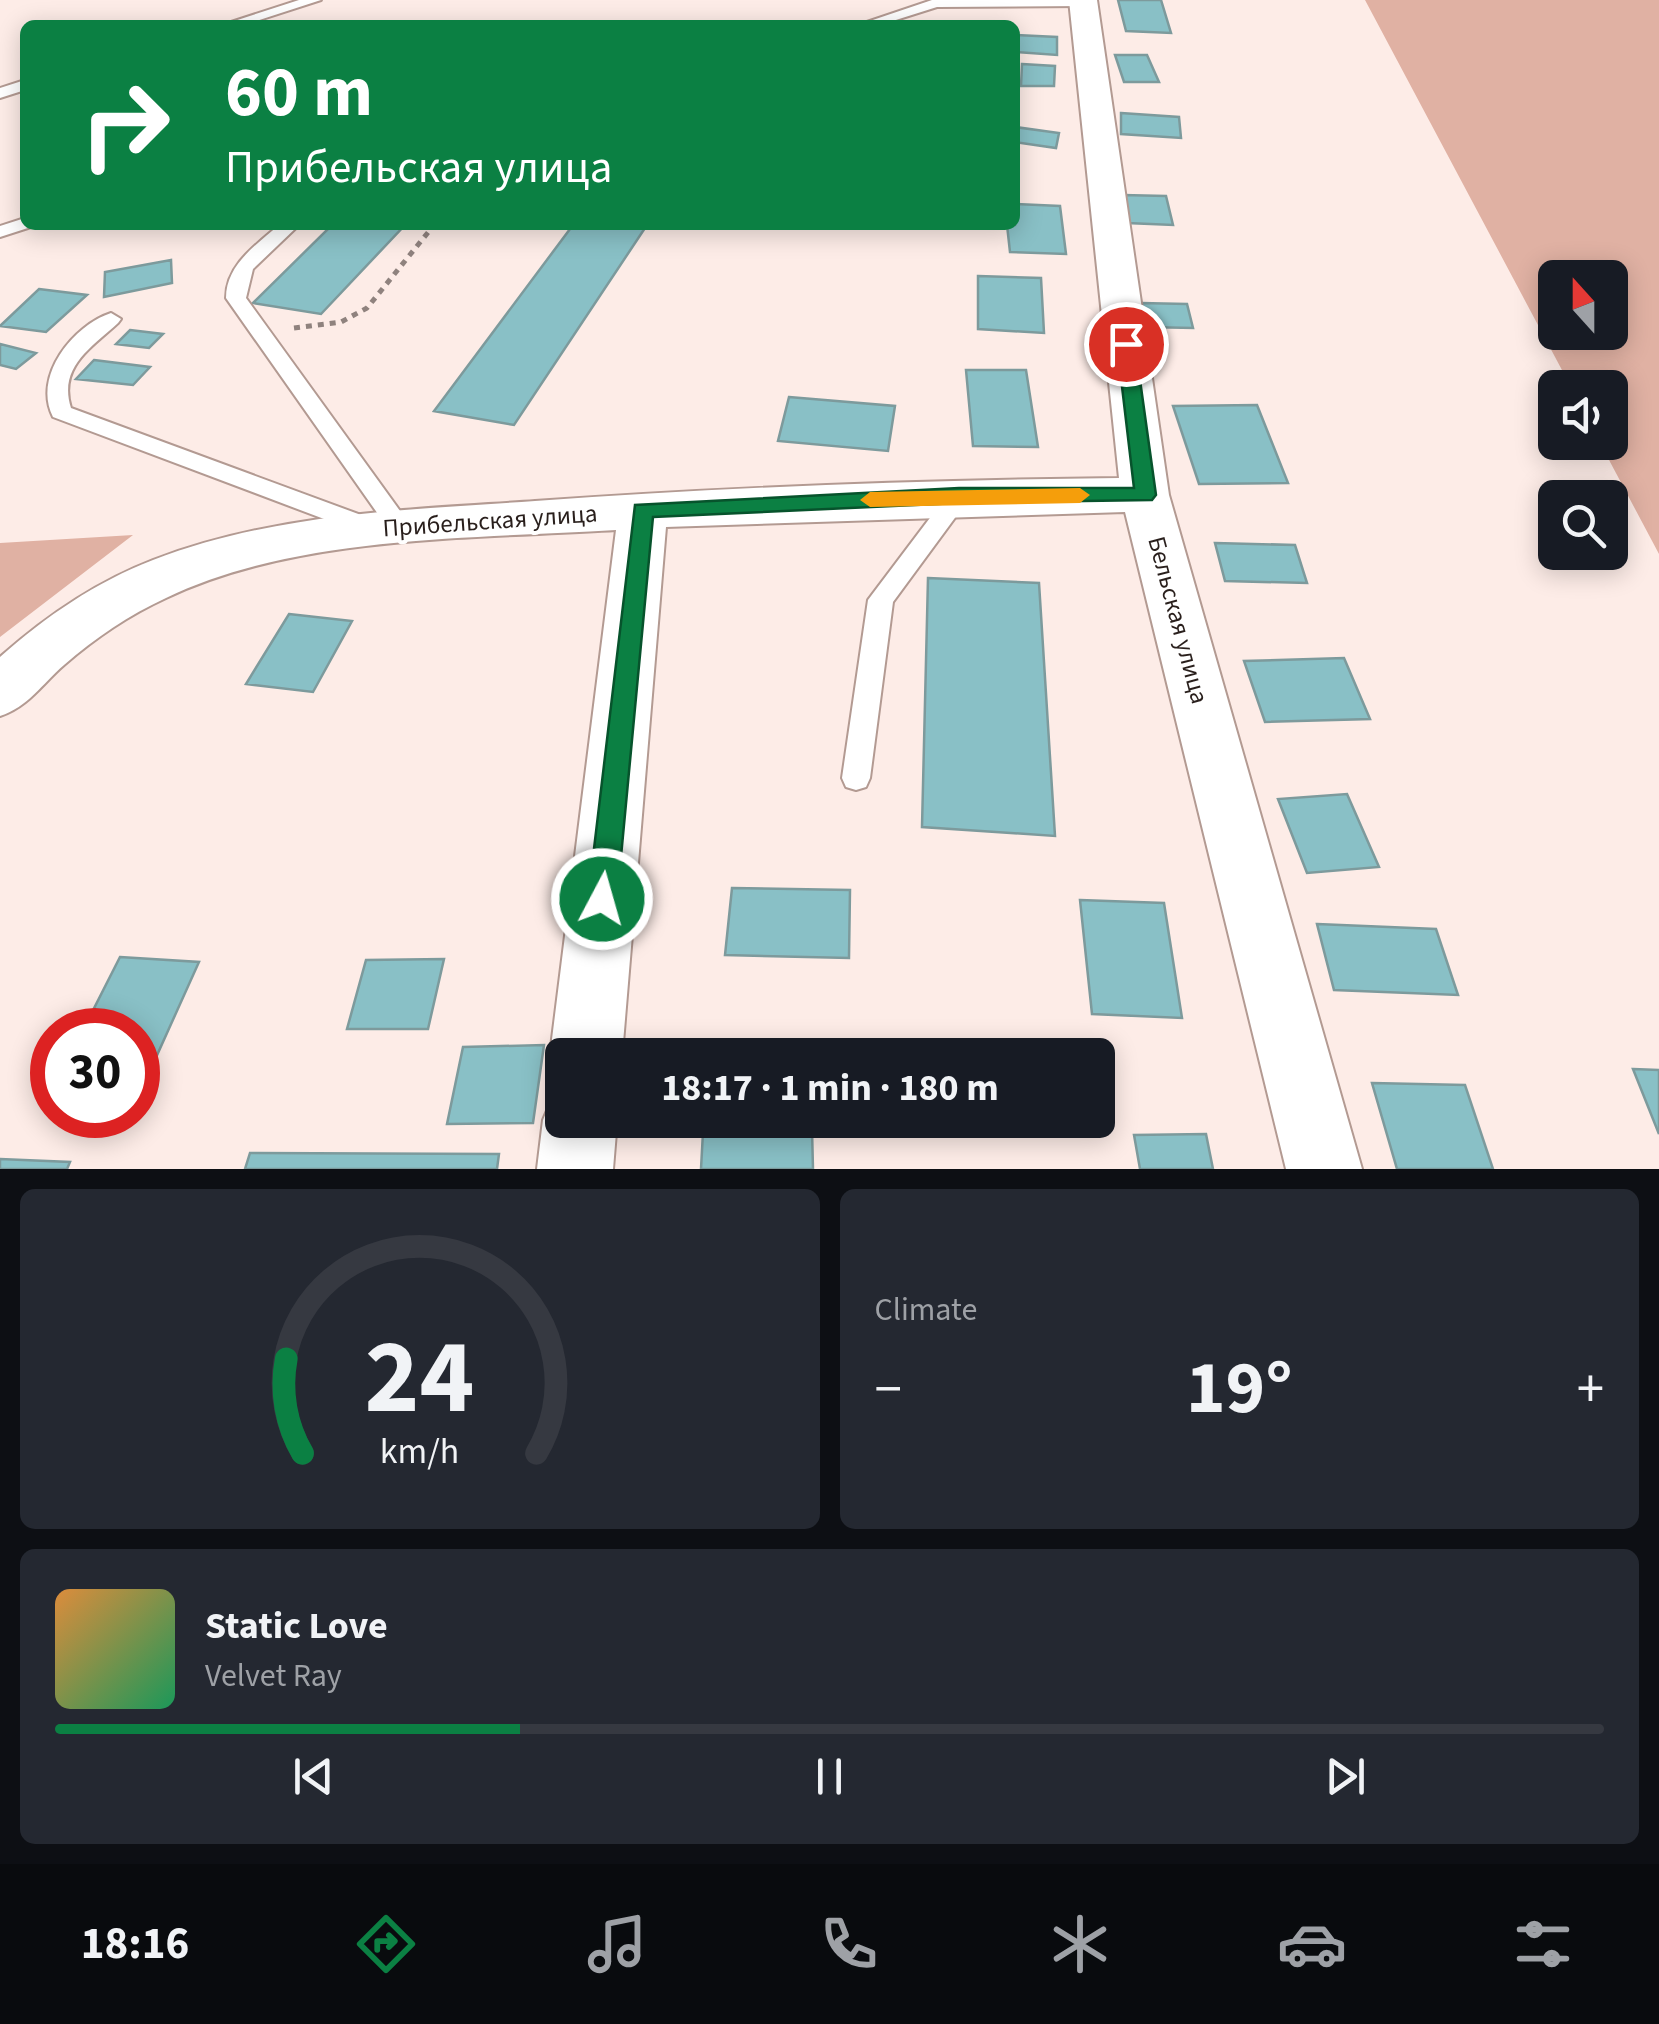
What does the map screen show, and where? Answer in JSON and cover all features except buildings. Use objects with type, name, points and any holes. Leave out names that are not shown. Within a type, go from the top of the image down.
[{"type":"street","name":"Бельская улица","points":[[1083,1],[1145,495],[1324,1169]]},
{"type":"street","name":"Прибельская улица","points":[[0,693],[28,662],[120,596],[202,562],[322,534],[642,510],[959,496],[1145,495]]},
{"type":"street","points":[[588,1038],[642,510]]},
{"type":"street","points":[[575,1169],[578,1138]]},
{"type":"lane","points":[[247,20],[314,0]]},
{"type":"lane","points":[[882,20],[936,4],[1083,1]]},
{"type":"lane","points":[[285,230],[244,268],[235,284],[236,298],[388,529]]},
{"type":"lane","points":[[111,320],[57,370],[52,390],[61,412],[388,529]]},
{"type":"lane","points":[[856,778],[881,600],[959,496]]},
{"type":"path","points":[[321,320],[345,322],[368,308],[430,230]]},
{"type":"shaded area","points":[[1365,0],[1659,0],[1659,554],[1628,496],[1628,480],[1620,480],[1609,460],[1628,460],[1628,370],[1562,370],[1551,350],[1628,350],[1628,260],[1538,260],[1538,325]]},
{"type":"shaded area","points":[[133,535],[0,637],[0,543]]},
{"type":"slow traffic","points":[[870,500],[1080,495]]},
{"type":"route","points":[[602,899],[642,510],[959,496],[1145,495],[1126,344]]}]
